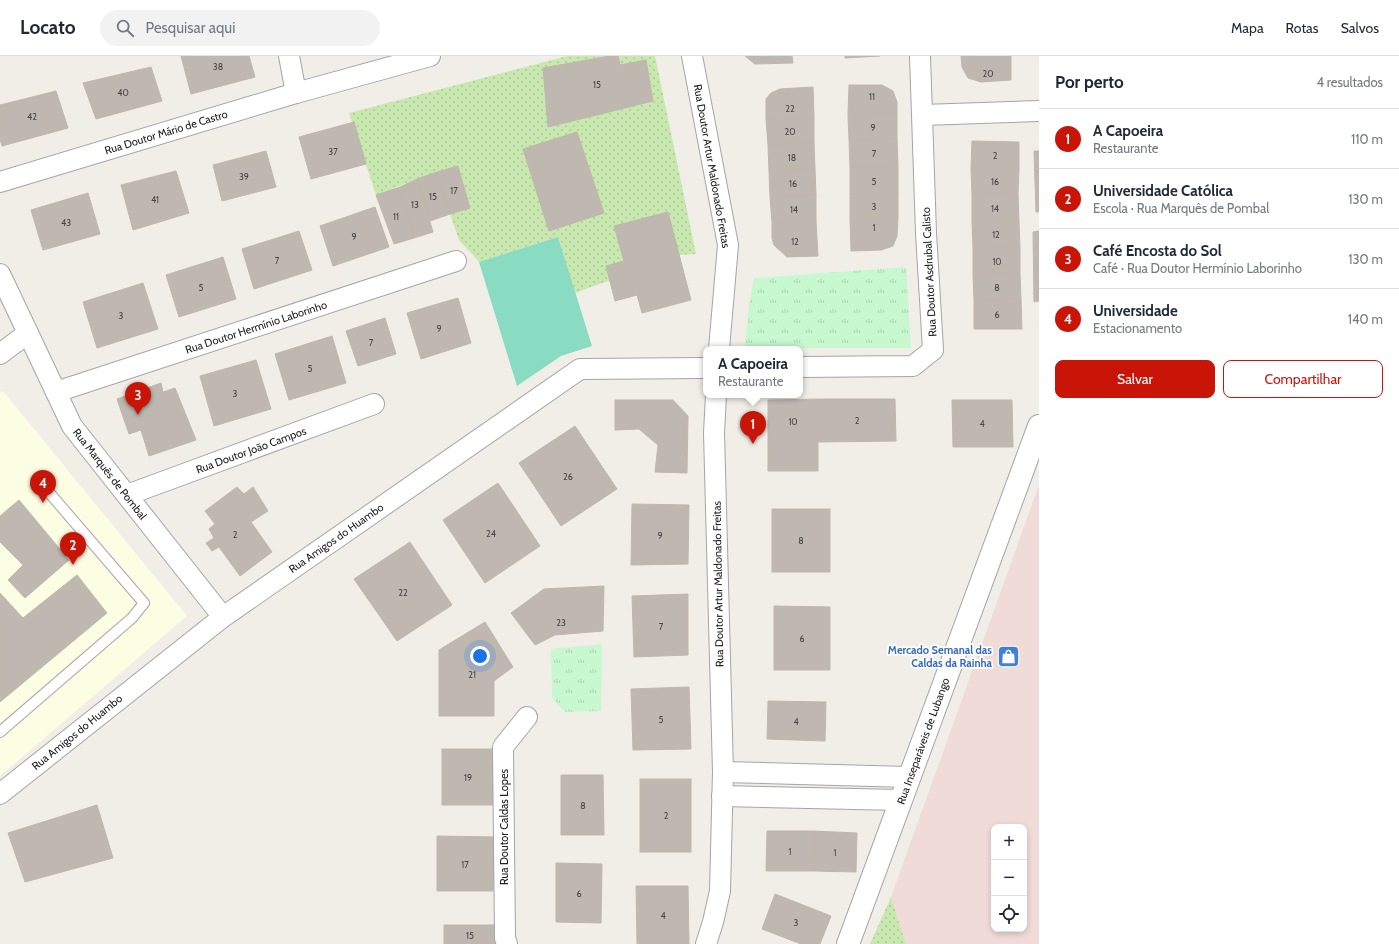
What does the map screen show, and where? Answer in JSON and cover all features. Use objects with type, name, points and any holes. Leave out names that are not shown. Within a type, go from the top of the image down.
[{"type":"street","points":[[289,56],[296,93]]},
{"type":"street","name":"Rua Doutor Mário de Castro","points":[[0,182],[296,93],[430,56]]},
{"type":"street","name":"Rua Doutor Artur Maldonado Freitas","points":[[692,56],[728,246],[719,346]]},
{"type":"street","name":"Rua Doutor Asdrubal Calisto","points":[[803,367],[913,366],[933,350],[926,233],[920,56]]},
{"type":"street","points":[[923,115],[1039,111]]},
{"type":"street","name":"Rua Doutor Hermínio Laborinho","points":[[56,392],[456,261]]},
{"type":"street","name":"Rua Marquês de Pombal","points":[[0,274],[72,426],[223,616]]},
{"type":"street","points":[[0,354],[28,333]]},
{"type":"street","name":"Rua Amigos do Huambo","points":[[0,794],[223,616],[580,369],[703,368]]},
{"type":"street","name":"Rua Doutor Artur Maldonado Freitas","points":[[716,398],[714,433],[723,772],[722,796]]},
{"type":"street","name":"Rua Doutor João Campos","points":[[127,495],[374,404]]},
{"type":"street","name":"Rua Inseparáveis de Lubango","points":[[848,944],[1039,426]]},
{"type":"street","name":"Rua Doutor Caldas Lopes","points":[[508,944],[505,938],[503,747],[527,717]]},
{"type":"street","points":[[723,772],[909,777]]},
{"type":"street","points":[[706,944],[720,891],[722,796],[901,800]]},
{"type":"lane","points":[[0,732],[132,618],[144,604],[40,482]]},
{"type":"shaded area","points":[[3,391],[187,616],[0,776],[0,393]]},
{"type":"shaded area","name":"Mercado Semanal das Caldas da Rainha","points":[[1039,485],[1039,944],[906,944],[891,897]]},
{"type":"green space","points":[[567,56],[655,56],[696,254],[679,255],[575,293],[558,237],[479,262],[459,240],[450,214],[470,207],[458,166],[417,179],[376,195],[349,113]]},
{"type":"green space","points":[[558,237],[592,346],[561,356],[517,386],[479,262]]},
{"type":"green space","points":[[906,267],[911,348],[803,348],[803,346],[745,346],[749,305],[754,278]]},
{"type":"green space","points":[[602,644],[601,711],[565,712],[552,698],[551,649]]},
{"type":"green space","points":[[891,897],[906,944],[870,944]]},
{"type":"building","points":[[181,56],[249,56],[255,77],[191,94]]},
{"type":"building","points":[[610,56],[618,56],[620,65],[646,60],[653,101],[548,127],[543,68]]},
{"type":"building","points":[[745,56],[792,56],[793,63],[755,64]]},
{"type":"building","points":[[845,56],[880,56],[845,58]]},
{"type":"building","points":[[961,56],[1011,56],[1011,80],[981,82],[968,78],[962,67]]},
{"type":"building","points":[[151,67],[162,101],[96,119],[83,83]]},
{"type":"building","points":[[849,85],[882,85],[893,91],[897,102],[897,114],[848,115]]},
{"type":"building","points":[[813,87],[814,117],[766,119],[766,99],[771,93],[780,89]]},
{"type":"building","points":[[56,91],[68,128],[2,146],[0,139],[0,105]]},
{"type":"building","points":[[897,114],[897,139],[849,140],[848,115]]},
{"type":"building","points":[[814,117],[814,143],[768,145],[766,119]]},
{"type":"building","points":[[354,122],[366,164],[311,179],[299,137]]},
{"type":"building","points":[[577,132],[604,213],[549,231],[523,149]]},
{"type":"building","points":[[897,139],[898,166],[850,167],[849,140]]},
{"type":"building","points":[[972,141],[1019,142],[1019,169],[971,169]]},
{"type":"building","points":[[814,143],[815,169],[769,172],[768,145]]},
{"type":"building","points":[[266,151],[276,187],[222,201],[213,165]]},
{"type":"building","points":[[1034,151],[1039,151],[1039,212],[1036,212]]},
{"type":"building","points":[[458,166],[470,208],[450,214],[437,172]]},
{"type":"building","points":[[898,166],[898,194],[850,194],[850,167]]},
{"type":"building","points":[[815,169],[816,195],[770,197],[769,172]]},
{"type":"building","points":[[971,169],[1019,169],[1018,193],[972,194]]},
{"type":"building","points":[[176,171],[189,213],[133,230],[121,185]]},
{"type":"building","points":[[437,172],[450,214],[430,221],[417,179]]},
{"type":"building","points":[[417,179],[433,232],[414,238],[400,187]]},
{"type":"building","points":[[400,187],[414,238],[394,244],[376,195]]},
{"type":"building","points":[[88,193],[100,234],[43,250],[31,210]]},
{"type":"building","points":[[1018,193],[1019,222],[972,222],[972,194]]},
{"type":"building","points":[[850,194],[898,194],[898,218],[850,218]]},
{"type":"building","points":[[816,195],[816,220],[772,222],[770,197]]},
{"type":"building","points":[[375,207],[389,247],[333,266],[320,226]]},
{"type":"building","points":[[668,212],[691,300],[642,313],[637,295],[615,301],[606,266],[624,261],[614,226]]},
{"type":"building","points":[[850,218],[898,218],[897,236],[893,246],[881,250],[851,251]]},
{"type":"building","points":[[816,220],[818,256],[787,257],[774,245],[772,238],[772,222]]},
{"type":"building","points":[[972,222],[1019,222],[1020,247],[973,248]]},
{"type":"building","points":[[299,231],[312,270],[254,289],[242,249]]},
{"type":"building","points":[[1039,231],[1039,301],[1034,302],[1033,232]]},
{"type":"building","points":[[1020,247],[1020,274],[973,275],[973,248]]},
{"type":"building","points":[[223,257],[236,299],[179,317],[166,275]]},
{"type":"building","points":[[1020,274],[1021,299],[974,300],[973,275]]},
{"type":"building","points":[[143,283],[158,329],[97,348],[83,302]]},
{"type":"building","points":[[458,298],[471,343],[421,359],[407,313]]},
{"type":"building","points":[[1021,299],[1022,329],[974,329],[974,300]]},
{"type":"building","points":[[385,318],[396,354],[358,366],[346,331]]},
{"type":"building","points":[[332,336],[346,383],[289,400],[275,354]]},
{"type":"building","points":[[256,360],[271,409],[214,426],[200,376]]},
{"type":"building","points":[[161,383],[163,392],[175,388],[196,440],[149,456],[141,430],[129,434],[117,399]]},
{"type":"building","points":[[818,399],[895,399],[896,441],[818,442]]},
{"type":"building","points":[[818,399],[818,471],[768,471],[768,400]]},
{"type":"building","points":[[615,400],[673,400],[688,416],[687,473],[655,472],[658,445],[639,429],[615,430]]},
{"type":"building","points":[[952,400],[1012,400],[1013,447],[953,447]]},
{"type":"building","points":[[575,426],[617,489],[561,526],[519,463]]},
{"type":"building","points":[[498,483],[540,546],[485,583],[443,520]]},
{"type":"building","points":[[237,487],[244,494],[253,487],[268,511],[251,522],[272,552],[240,576],[219,547],[212,551],[206,543],[214,538],[209,529],[215,524],[205,511]]},
{"type":"building","points":[[19,500],[69,560],[25,598],[8,580],[23,565],[0,542],[0,516]]},
{"type":"building","points":[[632,504],[689,505],[688,564],[631,565]]},
{"type":"building","points":[[772,509],[830,509],[830,572],[772,572]]},
{"type":"building","points":[[410,542],[452,605],[397,641],[354,579]]},
{"type":"building","points":[[77,575],[107,613],[0,702],[0,593],[23,618]]},
{"type":"building","points":[[604,586],[603,631],[555,635],[535,645],[511,613],[544,589]]},
{"type":"building","points":[[688,594],[688,655],[634,657],[632,596]]},
{"type":"building","points":[[774,606],[830,607],[830,670],[774,670]]},
{"type":"building","points":[[485,622],[513,667],[494,681],[494,716],[439,716],[439,650]]},
{"type":"building","points":[[689,687],[691,749],[633,750],[631,689]]},
{"type":"building","points":[[768,701],[826,702],[825,741],[767,739]]},
{"type":"building","points":[[442,749],[495,749],[495,805],[442,805]]},
{"type":"building","points":[[561,775],[603,775],[604,835],[561,835]]},
{"type":"building","points":[[640,779],[691,779],[691,852],[640,852]]},
{"type":"building","points":[[97,805],[113,858],[25,882],[8,833]]},
{"type":"building","points":[[767,831],[814,831],[813,871],[766,871]]},
{"type":"building","points":[[814,831],[857,833],[856,872],[813,871]]},
{"type":"building","points":[[437,836],[494,837],[493,891],[437,891]]},
{"type":"building","points":[[556,863],[602,864],[601,923],[556,922]]},
{"type":"building","points":[[636,886],[688,886],[689,944],[637,944]]},
{"type":"building","points":[[775,894],[831,916],[820,944],[801,944],[762,929]]},
{"type":"building","points":[[444,925],[495,925],[495,944],[444,944]]},
{"type":"place","name":"Café Encosta do Sol","points":[[138,415]]},
{"type":"place","name":"A Capoeira","points":[[753,444]]},
{"type":"place","name":"Universidade","points":[[43,503]]},
{"type":"place","name":"Universidade Católica","points":[[73,565]]},
{"type":"place","name":"Mercado Semanal das Caldas da Rainha","points":[[1008,656]]}]
